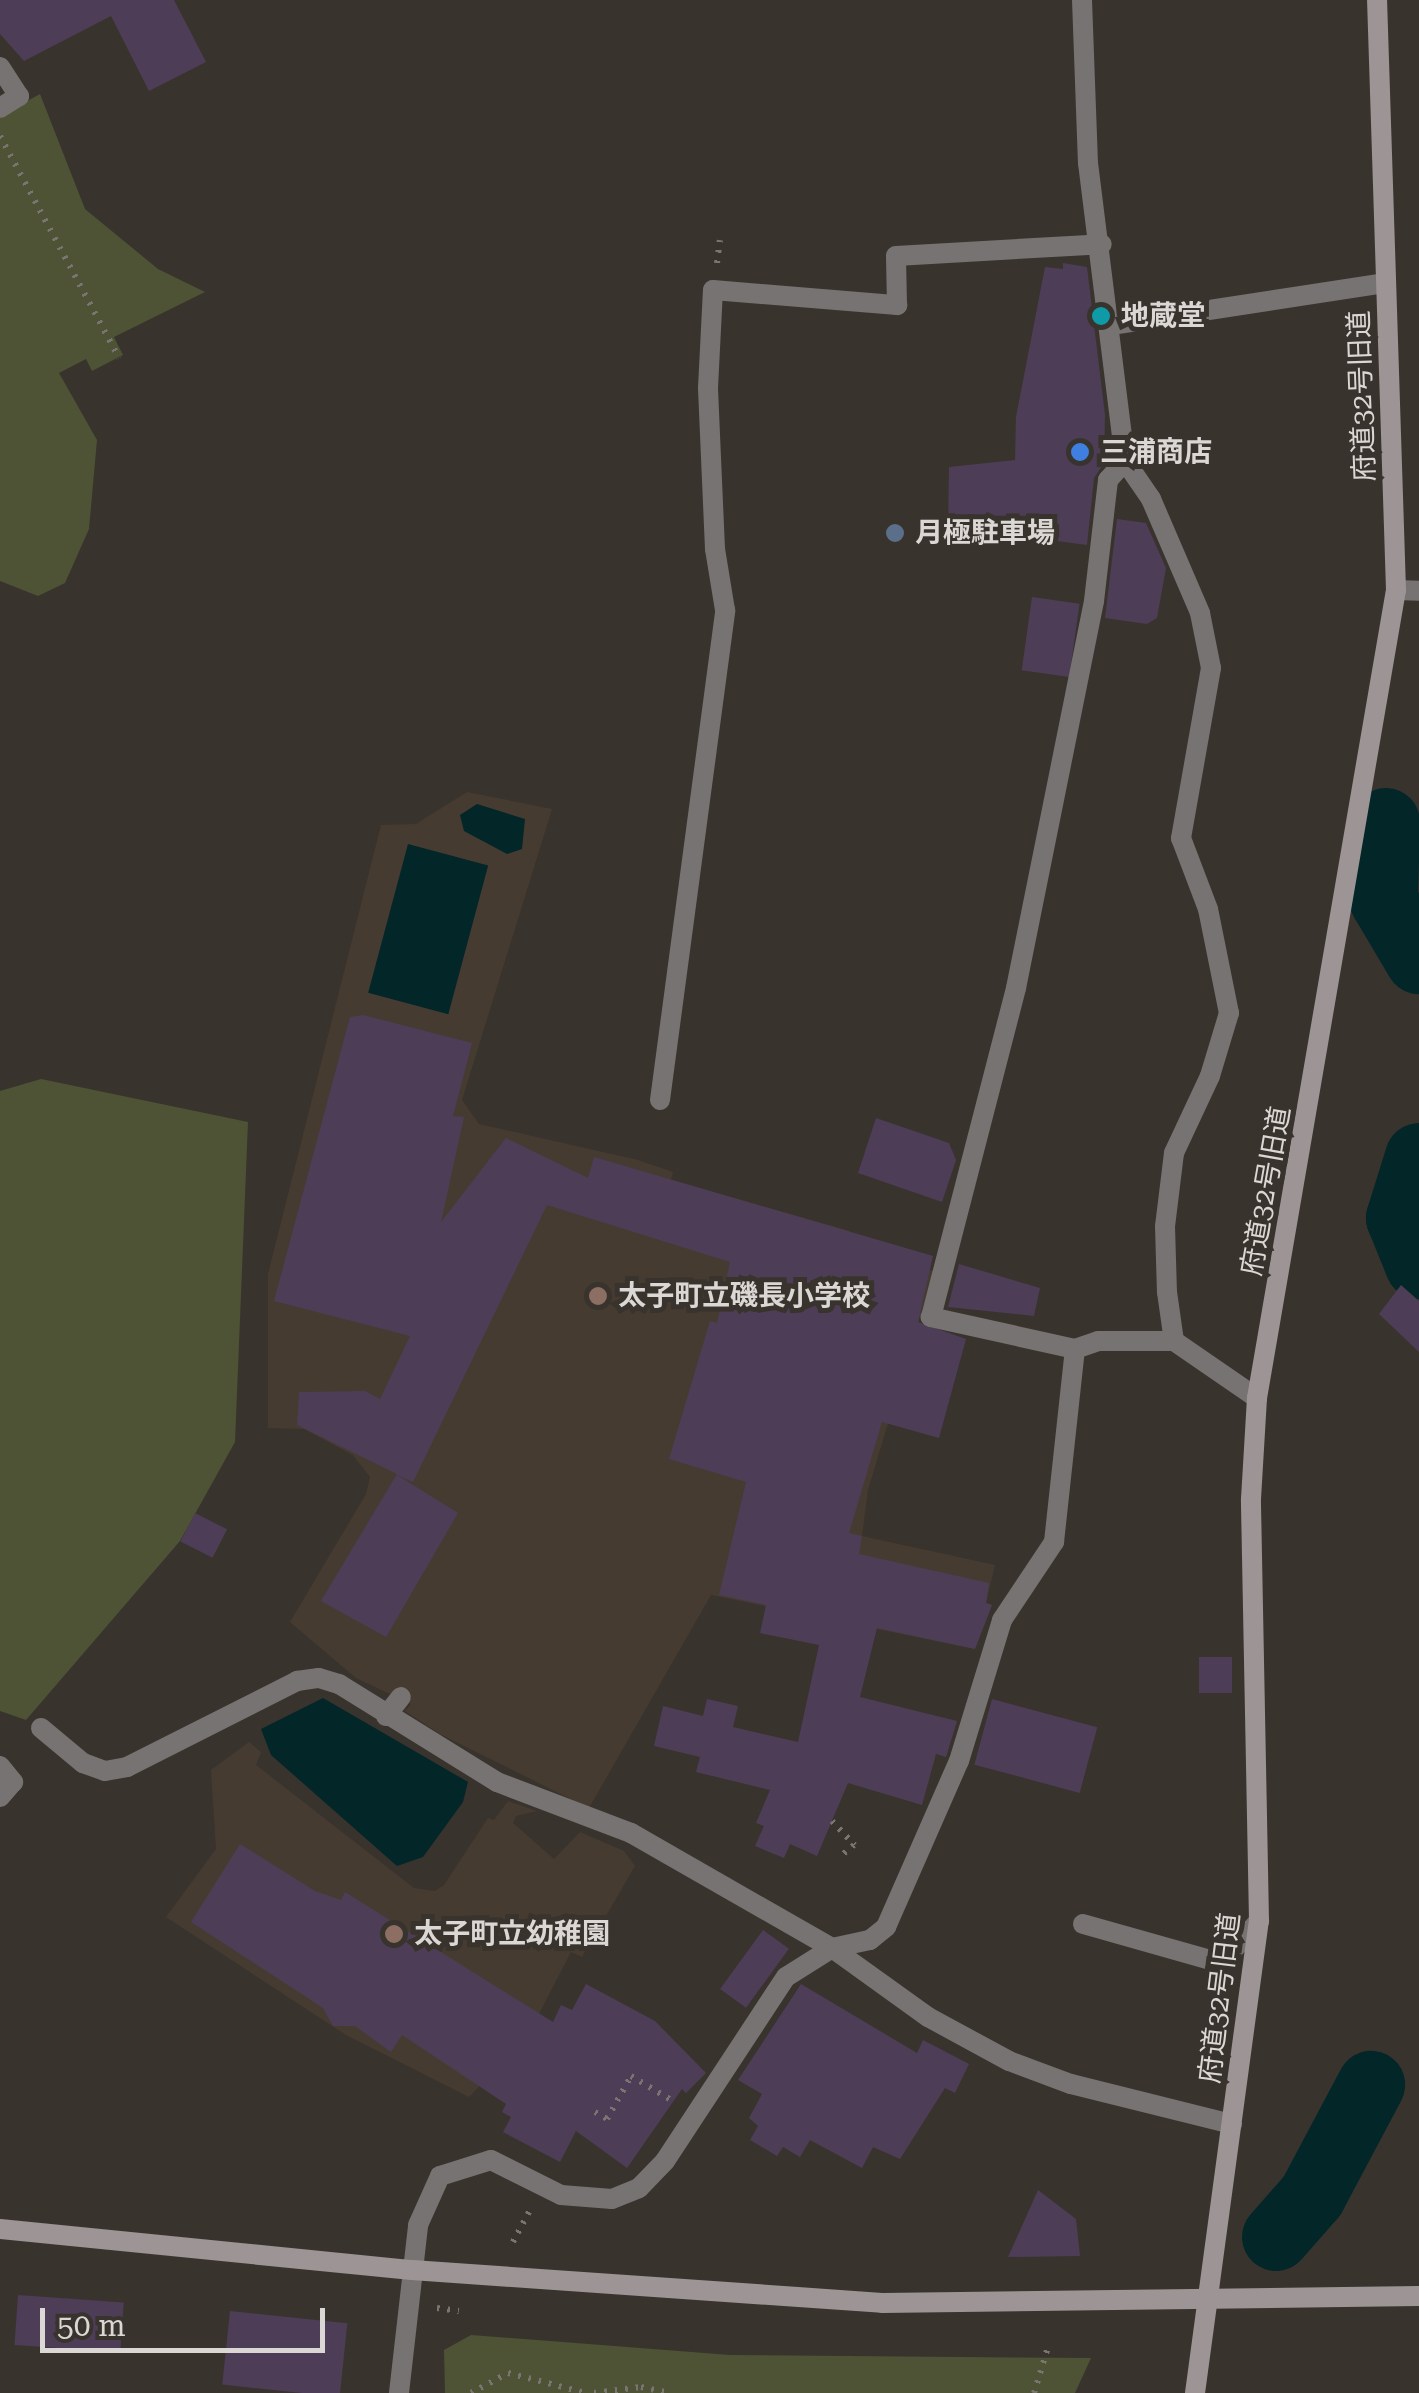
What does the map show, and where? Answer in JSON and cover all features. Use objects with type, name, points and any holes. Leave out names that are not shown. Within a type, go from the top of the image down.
[{"type":"street","points":[[1082,0],[1088,163],[1102,244],[1124,461],[1151,499],[1200,613],[1211,668],[1181,838],[1208,908],[1229,1013],[1210,1076],[1174,1153],[1165,1226],[1174,1341]]},
{"type":"street","name":"府道32号旧道","points":[[1195,2393],[1203,2302],[1259,1921],[1251,1499],[1257,1398],[1396,590],[1377,0]]},
{"type":"street","points":[[0,67],[19,96],[0,108]]},
{"type":"street","points":[[660,1100],[725,610],[715,549],[708,388],[713,290],[897,305],[896,256],[1102,244]]},
{"type":"street","points":[[1111,325],[1386,283]]},
{"type":"street","points":[[1124,461],[1108,480],[1094,601],[1016,988],[931,1317],[1075,1348],[1098,1341],[1174,1341],[1257,1398]]},
{"type":"street","points":[[1396,590],[1419,591]]},
{"type":"street","points":[[399,2393],[424,2199],[451,2170],[491,2160],[561,2195],[612,2198],[652,2178],[786,1977],[832,1948],[870,1940],[898,1911],[958,1761],[1002,1620],[1054,1542],[1075,1348]]},
{"type":"street","points":[[41,1728],[83,1763],[104,1770],[127,1767],[297,1682],[320,1678],[340,1684],[498,1782],[631,1833],[832,1948],[928,2017],[1009,2061],[1071,2084],[1232,2124]]},
{"type":"street","points":[[386,1716],[400,1697]]},
{"type":"street","points":[[0,1766],[13,1782],[0,1796]]},
{"type":"street","points":[[1083,1924],[1221,1963],[1259,1921]]},
{"type":"street","points":[[0,2229],[412,2270],[882,2303],[1203,2302],[1419,2296]]},
{"type":"path","points":[[0,136],[119,358]]},
{"type":"path","points":[[832,1821],[854,1845],[842,1855]]},
{"type":"path","points":[[595,2112],[607,2119],[631,2076],[696,2114]]},
{"type":"path","points":[[514,2242],[533,2203]]},
{"type":"path","points":[[436,2308],[459,2311]]},
{"type":"path","points":[[1034,2393],[1048,2348]]},
{"type":"path","points":[[471,2393],[508,2373],[586,2393]]},
{"type":"path","points":[[594,2393],[641,2386],[670,2393]]},
{"type":"shaded area","name":"太子町立磯長小学校","points":[[467,792],[552,809],[462,1100],[479,1124],[638,1160],[673,1172],[671,1180],[850,1231],[846,1247],[940,1273],[928,1290],[868,1490],[862,1536],[995,1565],[986,1603],[992,1605],[975,1649],[711,1595],[589,1808],[440,1734],[405,1711],[411,1704],[356,1678],[290,1622],[366,1494],[370,1477],[353,1455],[304,1429],[268,1428],[268,1274],[381,825],[416,824]]},
{"type":"shaded area","name":"太子町立幼稚園","points":[[249,1742],[261,1752],[256,1765],[414,1888],[435,1891],[444,1885],[488,1818],[494,1820],[508,1801],[537,1811],[516,1816],[513,1823],[554,1859],[580,1832],[624,1851],[635,1866],[582,1957],[571,1952],[527,2037],[469,2097],[346,2035],[166,1917],[216,1849],[211,1770]]},
{"type":"green space","points":[[40,94],[85,209],[158,269],[205,292],[114,337],[123,355],[92,371],[86,359],[59,373],[97,440],[89,529],[65,583],[38,596],[0,581],[0,116]]},
{"type":"green space","points":[[41,1079],[248,1122],[235,1442],[180,1541],[26,1720],[0,1711],[0,1091]]},
{"type":"green space","points":[[471,2335],[730,2355],[1091,2358],[1075,2393],[445,2393],[444,2350]]},
{"type":"water","points":[[477,804],[525,819],[522,849],[507,854],[464,831],[460,815]]},
{"type":"water","points":[[408,844],[488,865],[448,1014],[368,993]]},
{"type":"water","points":[[323,1698],[468,1782],[463,1802],[423,1857],[397,1866],[271,1755],[261,1729]]},
{"type":"building","points":[[0,0],[174,0],[206,62],[149,91],[111,16],[24,61],[0,34]]},
{"type":"building","points":[[1063,263],[1087,267],[1105,415],[1104,463],[1094,478],[1087,545],[983,531],[948,534],[949,467],[1015,460],[1016,417],[1045,267],[1063,269]]},
{"type":"building","points":[[1117,519],[1146,523],[1166,568],[1157,618],[1147,624],[1105,618]]},
{"type":"building","points":[[1032,597],[1080,604],[1069,677],[1022,670]]},
{"type":"building","points":[[363,1015],[472,1043],[453,1116],[464,1117],[441,1222],[506,1138],[588,1178],[594,1157],[933,1256],[918,1322],[966,1339],[939,1438],[882,1422],[849,1533],[862,1536],[859,1554],[989,1583],[986,1603],[992,1605],[975,1649],[877,1628],[860,1697],[957,1721],[946,1757],[936,1754],[922,1805],[848,1783],[817,1856],[790,1844],[784,1858],[755,1846],[764,1826],[756,1823],[770,1790],[696,1772],[700,1757],[654,1746],[663,1706],[703,1716],[707,1699],[738,1706],[733,1727],[798,1742],[819,1645],[760,1633],[766,1605],[719,1595],[746,1482],[669,1459],[710,1321],[717,1323],[730,1262],[547,1205],[413,1482],[397,1475],[458,1513],[386,1637],[321,1601],[397,1474],[297,1425],[299,1392],[365,1391],[380,1399],[410,1336],[274,1301],[350,1017]]},
{"type":"building","points":[[876,1118],[949,1143],[956,1160],[942,1202],[858,1173]]},
{"type":"building","points":[[959,1264],[1040,1288],[1034,1316],[948,1307]]},
{"type":"building","points":[[1401,1285],[1419,1301],[1419,1352],[1379,1314]]},
{"type":"building","points":[[195,1513],[227,1529],[213,1558],[180,1542]]},
{"type":"building","points":[[1199,1657],[1232,1657],[1232,1693],[1199,1693]]},
{"type":"building","points":[[992,1699],[1097,1727],[1080,1793],[974,1765]]},
{"type":"building","points":[[240,1844],[315,1891],[341,1900],[345,1892],[553,2022],[561,2005],[572,2010],[586,1984],[655,2021],[706,2073],[686,2093],[682,2089],[627,2168],[576,2131],[560,2162],[503,2132],[511,2117],[502,2112],[506,2104],[402,2035],[391,2052],[355,2026],[333,2026],[323,2008],[191,1922]]},
{"type":"building","points":[[763,1930],[789,1949],[746,2008],[720,1989]]},
{"type":"building","points":[[801,1984],[917,2053],[923,2040],[969,2064],[955,2093],[945,2088],[900,2159],[873,2147],[862,2168],[810,2140],[800,2157],[783,2147],[777,2156],[750,2140],[758,2126],[749,2118],[762,2094],[738,2080]]},
{"type":"building","points":[[1038,2190],[1076,2219],[1080,2256],[1008,2257]]},
{"type":"building","points":[[18,2295],[124,2302],[120,2352],[15,2345]]},
{"type":"building","points":[[230,2311],[347,2323],[340,2393],[222,2385]]},
{"type":"waterway","points":[[1386,822],[1384,901],[1419,960]]},
{"type":"waterway","points":[[1419,1157],[1400,1218],[1419,1265]]},
{"type":"waterway","points":[[1276,2237],[1312,2196],[1371,2085]]},
{"type":"place","name":"地蔵堂","points":[[1101,316]]},
{"type":"place","name":"三浦商店","points":[[1080,452]]},
{"type":"place","name":"月極駐車場","points":[[895,533]]},
{"type":"place","name":"太子町立磯長小学校","points":[[598,1296]]},
{"type":"place","name":"太子町立幼稚園","points":[[394,1934]]}]
